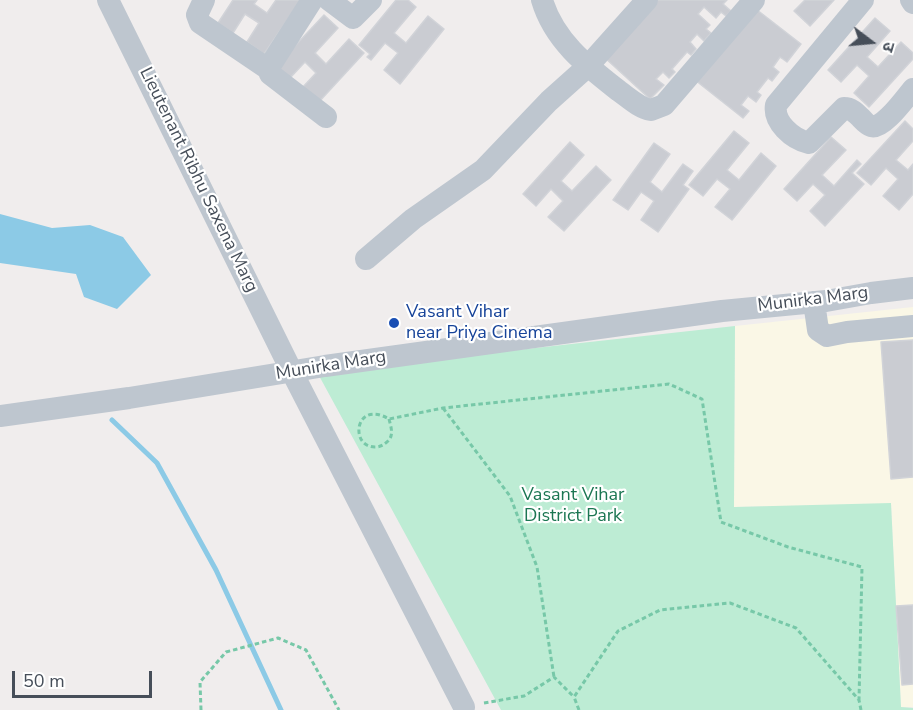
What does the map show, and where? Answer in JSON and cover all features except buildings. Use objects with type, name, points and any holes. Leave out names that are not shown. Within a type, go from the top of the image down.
[{"type":"street","name":"Lieutenant Ribhu Saxena Marg","points":[[108,0],[289,366],[464,707]]},
{"type":"street","points":[[204,0],[197,15],[200,23],[268,69],[270,74],[326,117]]},
{"type":"street","points":[[268,69],[312,0]]},
{"type":"street","points":[[329,0],[352,18],[371,0]]},
{"type":"street","points":[[542,0],[546,13],[558,34],[587,67],[644,109],[657,109],[664,105],[754,0]]},
{"type":"street","points":[[366,259],[413,219],[483,170],[549,101],[587,67],[647,0]]},
{"type":"street","points":[[863,0],[776,105],[777,119],[800,140],[809,143],[844,108],[850,108],[870,126],[880,125],[913,89]]},
{"type":"street","name":"Munirka Marg","points":[[0,416],[129,398],[289,366],[575,320],[802,293],[913,277]]},
{"type":"street","name":"Munirka Marg","points":[[0,402],[913,288]]},
{"type":"street","points":[[814,302],[818,330],[827,336],[913,326]]},
{"type":"path","points":[[389,419],[393,430],[389,440],[381,447],[370,447],[361,440],[358,432],[361,420],[368,414],[379,413],[389,419],[443,408],[669,384],[702,399],[721,522],[788,547],[862,567],[859,700],[861,710]]},
{"type":"path","points":[[443,408],[510,496],[537,567],[554,677],[574,697],[579,710]]},
{"type":"path","points":[[574,697],[618,631],[660,610],[730,603],[796,628],[859,700]]},
{"type":"path","points":[[201,710],[200,682],[226,652],[278,638],[306,650],[339,710]]},
{"type":"path","points":[[464,707],[524,696],[554,677]]},
{"type":"shaded area","points":[[913,307],[913,707],[901,707],[891,504],[734,507],[735,326]]},
{"type":"green space","name":"Vasant Vihar District Park","points":[[735,326],[734,507],[891,503],[901,707],[913,708],[913,710],[501,710],[317,372]]},
{"type":"water","points":[[0,214],[52,228],[90,225],[123,237],[151,275],[117,309],[84,297],[76,274],[0,263]]},
{"type":"waterway","points":[[112,420],[157,463],[216,570],[281,710]]},
{"type":"place","name":"Vasant Vihar near Priya Cinema","points":[[394,323]]}]
